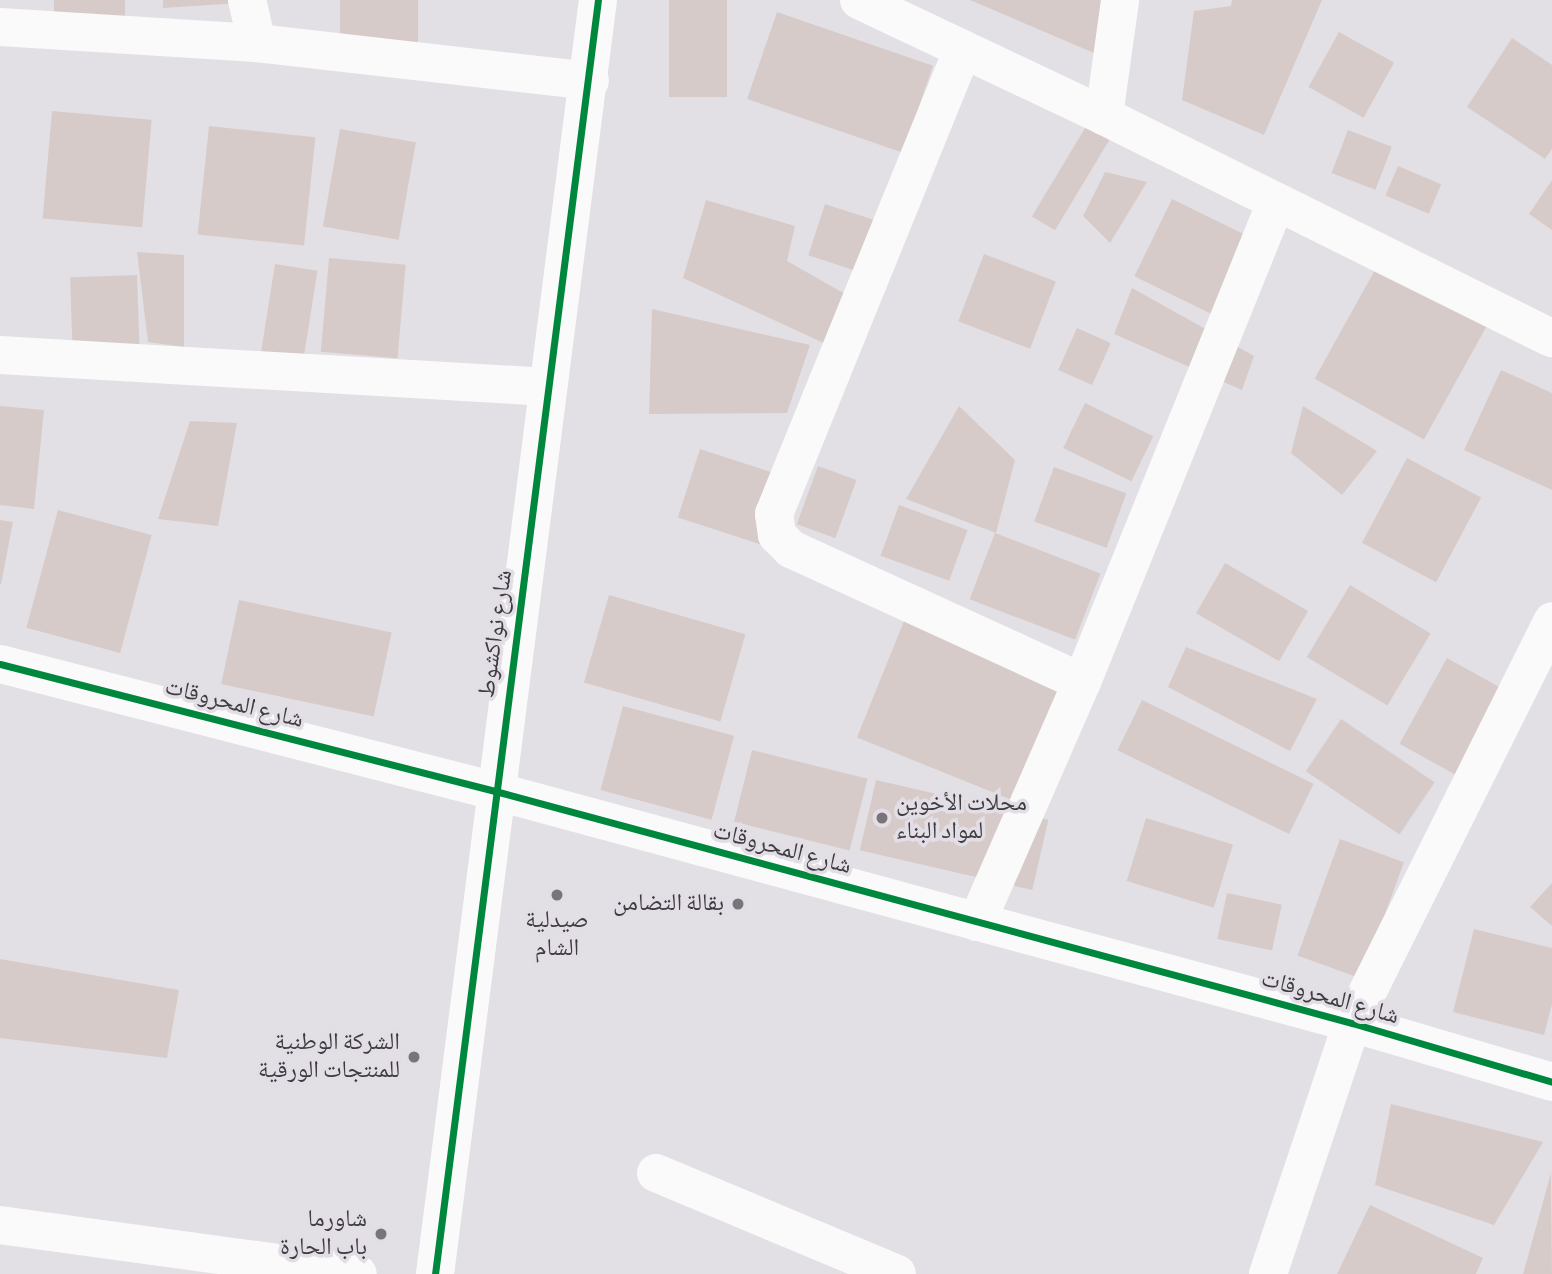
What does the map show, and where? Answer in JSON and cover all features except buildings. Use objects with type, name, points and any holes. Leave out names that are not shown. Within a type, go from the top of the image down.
[{"type":"street","points":[[247,0],[257,43]]},
{"type":"street","name":"شارع نواكشوط","points":[[435,1274],[495,791],[590,81],[598,0]]},
{"type":"street","points":[[859,0],[1104,116],[1552,338]]},
{"type":"street","points":[[1104,116],[1120,0]]},
{"type":"street","points":[[0,27],[257,43],[590,81]]},
{"type":"street","points":[[963,49],[774,514],[777,535],[791,549],[1082,682]]},
{"type":"street","points":[[977,922],[1082,682],[1276,202]]},
{"type":"street","points":[[0,355],[548,387]]},
{"type":"street","points":[[1268,1274],[1352,1023],[1552,621]]},
{"type":"street","name":"شارع المحروقات","points":[[0,664],[495,791],[1352,1023],[1552,1082]]},
{"type":"street","points":[[656,1173],[897,1274]]},
{"type":"street","points":[[0,1226],[358,1274]]},
{"type":"cycle path","points":[[435,1274],[598,0]]},
{"type":"cycle path","points":[[0,664],[495,791],[1352,1023],[1552,1082]]},
{"type":"place","name":"محلات الأخوين لمواد البناء","points":[[882,818]]},
{"type":"place","name":"صيدلية الشام","points":[[557,895]]},
{"type":"place","name":"بقالة التضامن","points":[[738,904]]},
{"type":"place","name":"الشركة الوطنية للمنتجات الورقية","points":[[414,1057]]},
{"type":"place","name":"شاورما باب الحارة","points":[[381,1234]]}]
